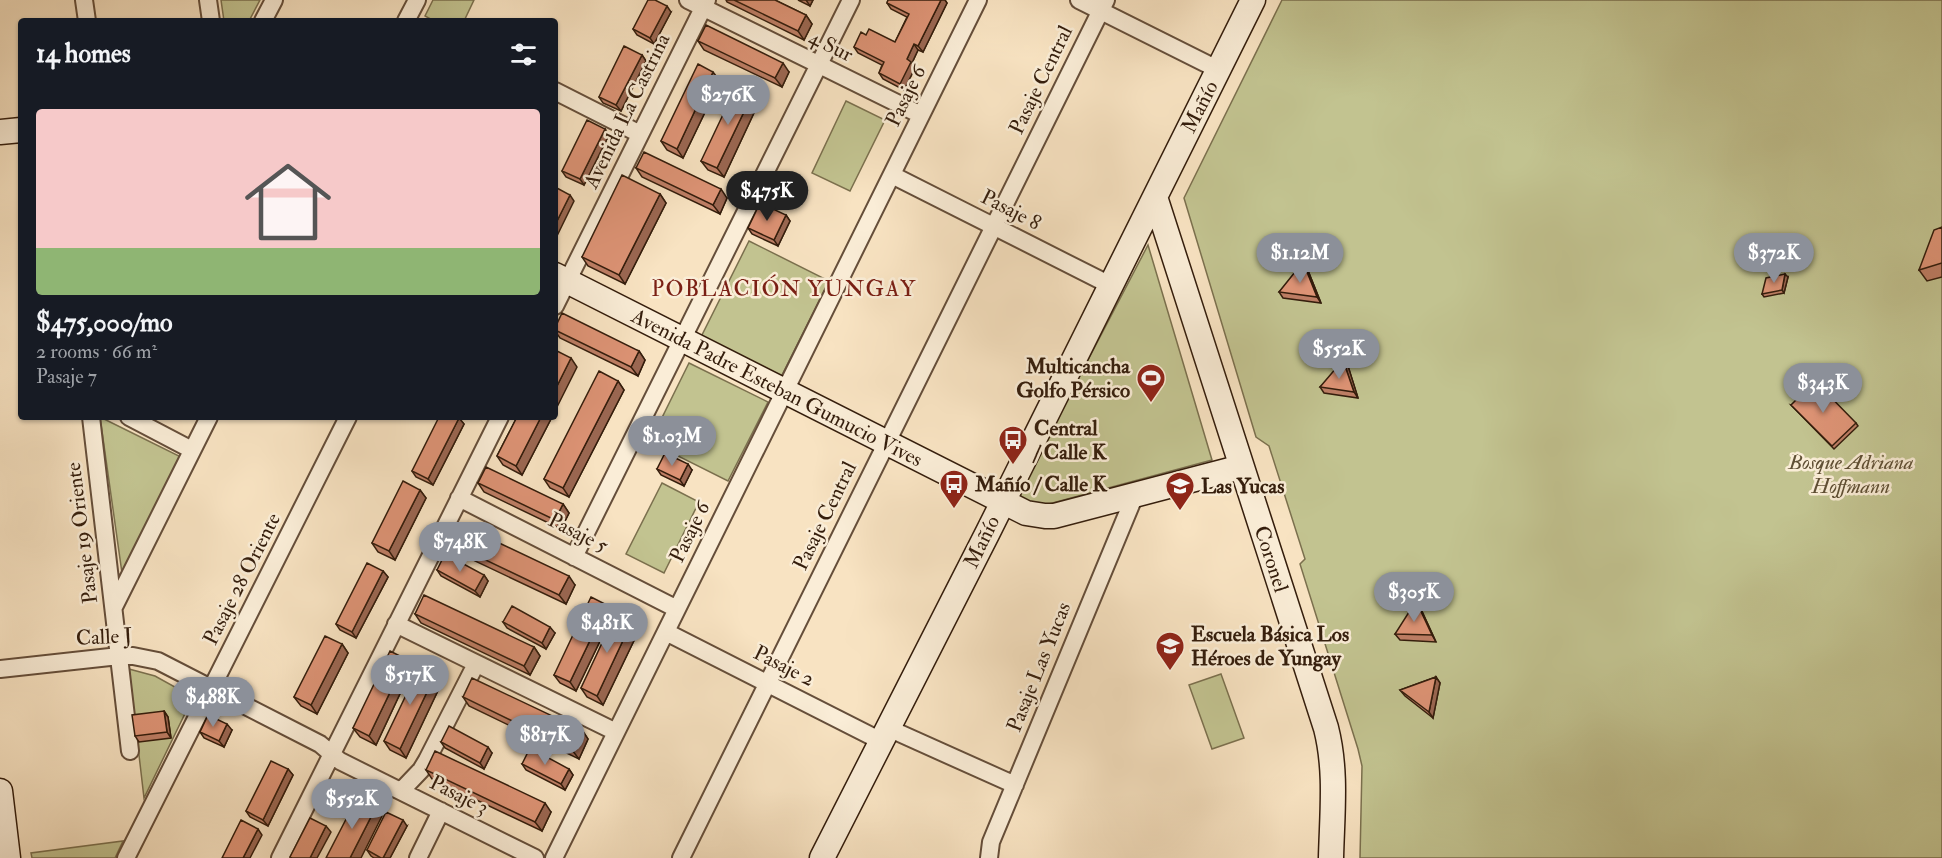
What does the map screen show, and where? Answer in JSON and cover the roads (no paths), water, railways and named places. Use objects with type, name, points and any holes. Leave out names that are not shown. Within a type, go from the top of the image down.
[{"type":"street","points":[[84,0],[87,18]]},
{"type":"street","points":[[208,0],[211,18]]},
{"type":"street","points":[[265,18],[274,0]]},
{"type":"street","points":[[411,18],[417,0]]},
{"type":"street","points":[[574,557],[851,0]]},
{"type":"street","name":"Pasaje 6","points":[[554,858],[978,0]]},
{"type":"street","points":[[1079,0],[1103,5],[1219,70]]},
{"type":"street","name":"Mañío","points":[[822,858],[1253,0]]},
{"type":"street","name":"4 Sur","points":[[700,2],[921,115]]},
{"type":"street","name":"Avenida La Castrina","points":[[561,278],[640,134],[700,2]]},
{"type":"street","name":"Pasaje Central","points":[[681,858],[1103,5]]},
{"type":"street","points":[[558,93],[640,134]]},
{"type":"street","points":[[0,132],[18,130]]},
{"type":"street","name":"Pasaje 8","points":[[892,176],[1110,285]]},
{"type":"street","name":"Coronel","points":[[1155,197],[1330,744],[1334,778],[1331,858]]},
{"type":"street","name":"Avenida Padre Esteban Gumucio Vives","points":[[561,278],[1026,513],[1054,516],[1241,467]]},
{"type":"street","name":"Pasaje 19 Oriente","points":[[91,420],[130,751]]},
{"type":"street","points":[[135,420],[192,450]]},
{"type":"street","points":[[114,607],[207,420]]},
{"type":"street","name":"Pasaje 28 Oriente","points":[[126,858],[346,420]]},
{"type":"street","points":[[280,858],[498,420]]},
{"type":"street","name":"Pasaje Las Yucas","points":[[989,858],[992,842],[1134,495]]},
{"type":"street","name":"Pasaje 5","points":[[459,498],[677,609]]},
{"type":"street","points":[[396,624],[616,732]]},
{"type":"street","name":"Pasaje 2","points":[[666,632],[768,683],[884,735],[1015,785]]},
{"type":"street","name":"Calle J","points":[[0,669],[119,656],[159,661],[320,744],[332,754]]},
{"type":"street","points":[[401,791],[421,770],[427,760],[476,664]]},
{"type":"street","name":"Pasaje 3","points":[[332,754],[340,761],[535,858]]},
{"type":"street","points":[[0,791],[9,858]]},
{"type":"street","points":[[418,858],[441,811]]},
{"type":"place","name":"Multicancha Golfo Pérsico","points":[[1151,404]]},
{"type":"place","name":"Central / Calle K","points":[[1013,466]]},
{"type":"place","name":"Mañío / Calle K","points":[[954,510]]},
{"type":"place","name":"Las Yucas","points":[[1180,512]]},
{"type":"place","name":"Escuela Básica Los Héroes de Yungay","points":[[1170,672]]},
{"type":"district","name":"POBLACIÓN YUNGAY","points":[[784,289]]},
{"type":"park label","name":"Bosque Adriana Hoffmann","points":[[1851,474]]}]
